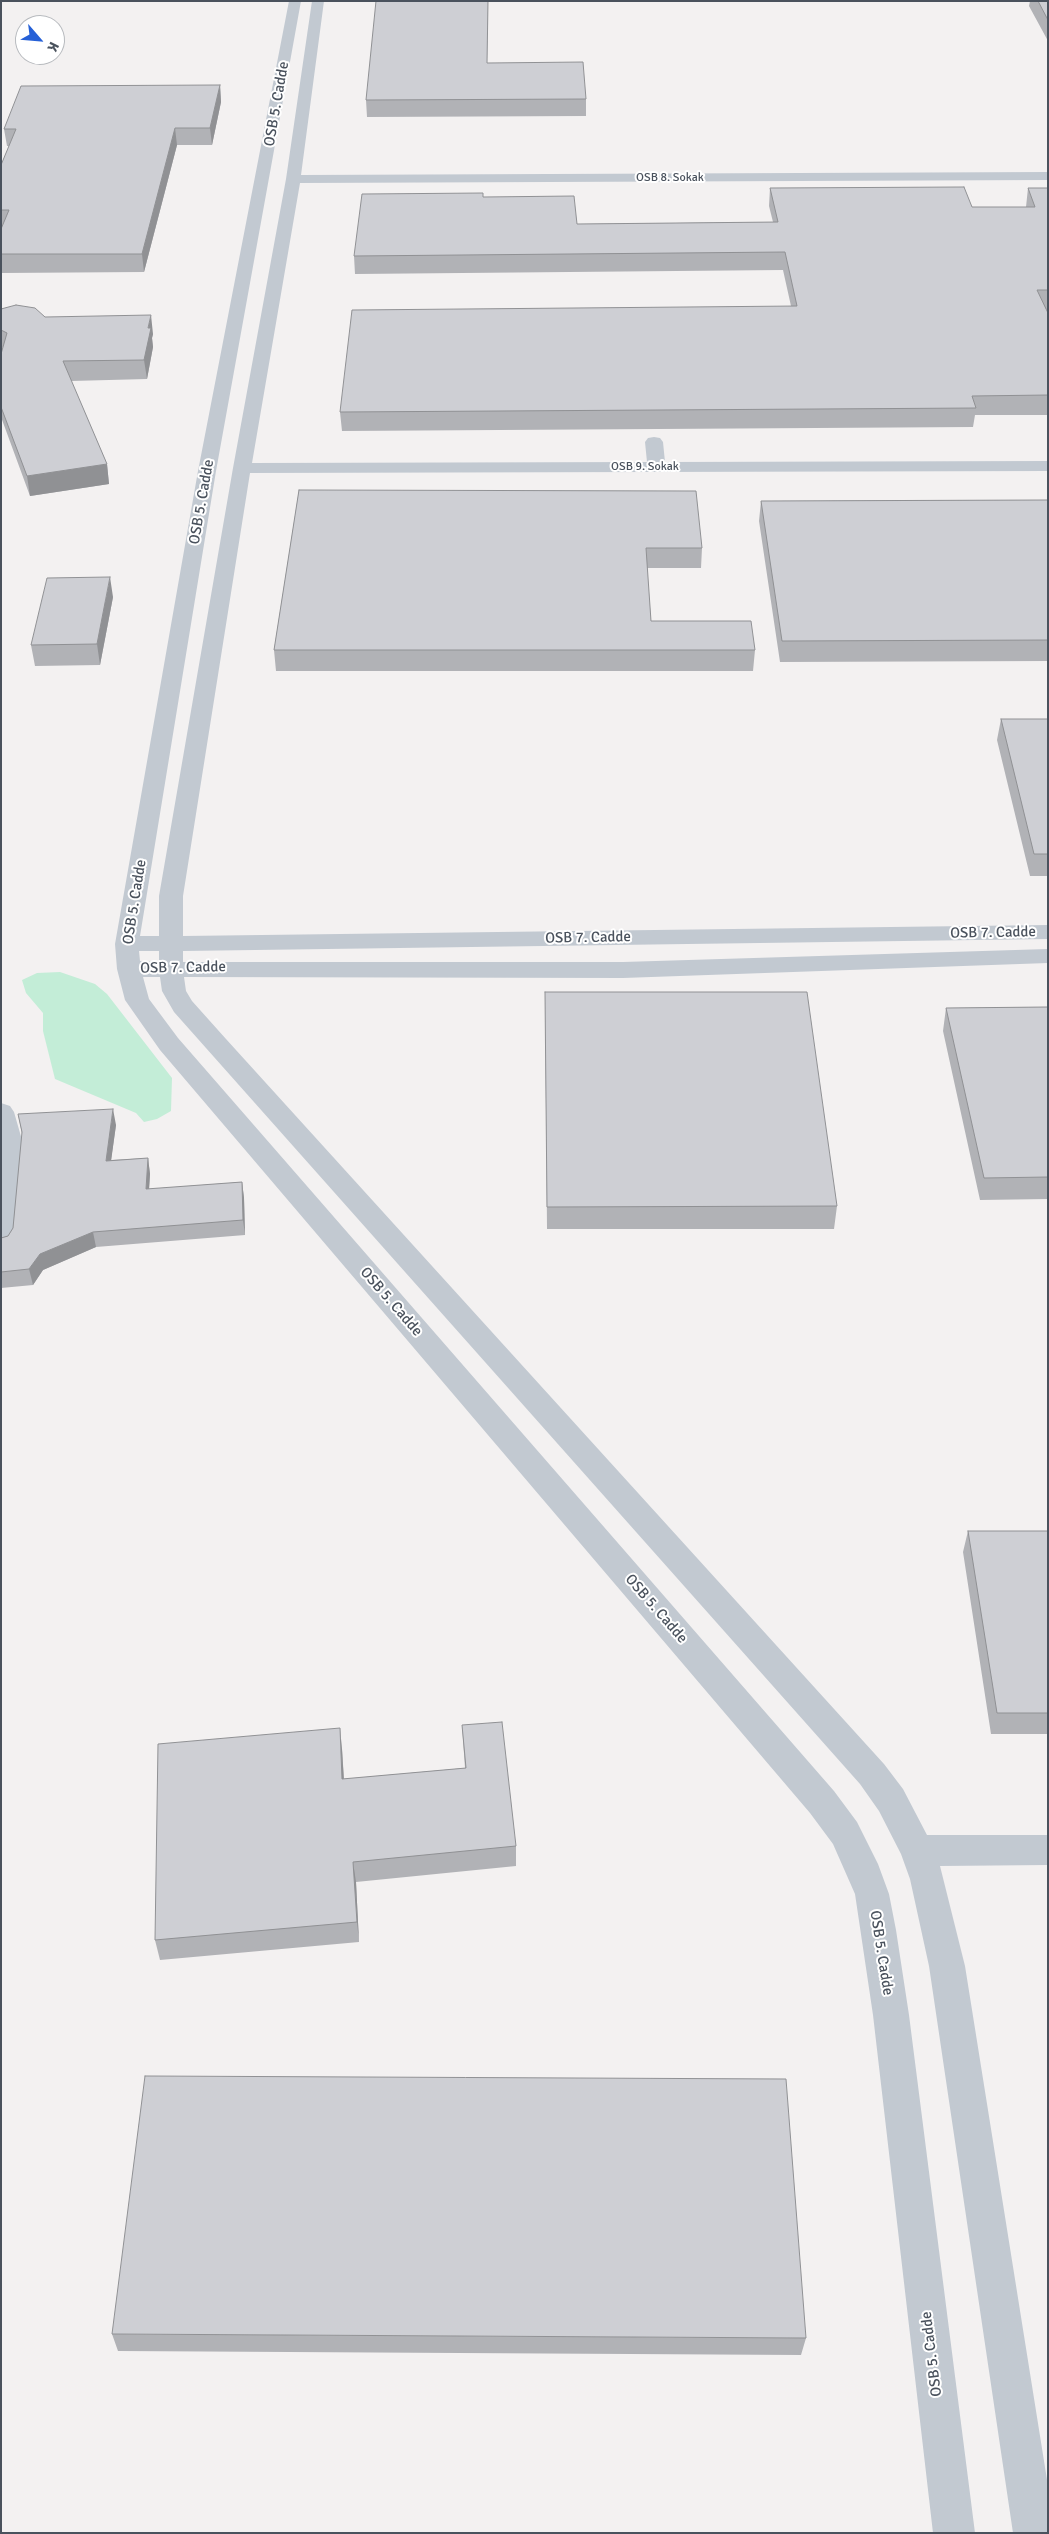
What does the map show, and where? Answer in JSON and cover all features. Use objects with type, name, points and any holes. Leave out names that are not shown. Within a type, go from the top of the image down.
[{"type":"street","name":"OSB 5. Cadde","points":[[295,1],[207,471],[128,956],[137,1000],[169,1044],[815,1794],[844,1833],[861,1864],[872,1894],[892,2024],[954,2533]]},
{"type":"street","points":[[318,1],[293,179],[242,468],[171,896],[171,955],[174,991],[183,1006],[872,1774],[891,1800],[917,1851],[938,1922],[947,1966],[1034,2533]]},
{"type":"street","name":"OSB 8. Sokak","points":[[293,179],[1048,176]]},
{"type":"street","points":[[654,442],[656,467]]},
{"type":"street","name":"OSB 9. Sokak","points":[[242,468],[1048,466]]},
{"type":"street","name":"OSB 7. Cadde","points":[[128,956],[1048,932]]},
{"type":"street","name":"OSB 7. Cadde","points":[[171,955],[623,970],[1048,956]]},
{"type":"street","points":[[1,1112],[11,1147],[1,1243]]},
{"type":"street","points":[[917,1851],[1048,1850]]},
{"type":"green space","points":[[60,972],[95,984],[107,994],[172,1078],[171,1111],[157,1119],[144,1122],[136,1113],[55,1079],[43,1031],[43,1013],[26,993],[22,980],[37,973]]},
{"type":"building","points":[[376,1],[488,1],[487,63],[583,62],[586,99],[366,100]]},
{"type":"building","points":[[1038,1],[1048,1],[1048,20]]},
{"type":"building","points":[[220,85],[210,128],[175,128],[142,254],[1,254],[1,229],[9,210],[1,210],[1,165],[16,129],[4,129],[21,86]]},
{"type":"building","points":[[964,187],[972,207],[1035,207],[1028,188],[1048,188],[1048,290],[1037,290],[1048,313],[1048,395],[972,396],[976,408],[340,412],[352,310],[797,306],[785,252],[354,256],[362,194],[483,193],[483,197],[574,196],[577,224],[778,222],[770,188]]},
{"type":"building","points":[[16,305],[35,308],[45,317],[151,315],[148,328],[151,328],[144,360],[63,361],[107,464],[27,476],[1,407],[1,354],[7,333],[1,330],[1,309]]},
{"type":"building","points":[[299,490],[696,491],[702,548],[646,548],[651,621],[751,621],[755,650],[274,650]]},
{"type":"building","points":[[1048,500],[1048,640],[782,641],[761,501]]},
{"type":"building","points":[[110,577],[97,644],[31,645],[47,578]]},
{"type":"building","points":[[1001,719],[1048,719],[1048,854],[1034,854]]},
{"type":"building","points":[[545,992],[807,992],[837,1206],[547,1207]]},
{"type":"building","points":[[1048,1007],[1048,1177],[984,1178],[946,1008]]},
{"type":"building","points":[[113,1109],[106,1161],[148,1158],[146,1189],[242,1182],[243,1220],[93,1232],[40,1254],[29,1269],[1,1272],[1,1238],[8,1236],[13,1228],[22,1132],[18,1114]]},
{"type":"building","points":[[968,1531],[1048,1531],[1048,1713],[997,1713]]},
{"type":"building","points":[[502,1722],[516,1846],[353,1862],[357,1922],[155,1940],[158,1744],[340,1728],[342,1779],[466,1768],[462,1725]]},
{"type":"building","points":[[145,2076],[786,2079],[806,2338],[112,2334]]}]
